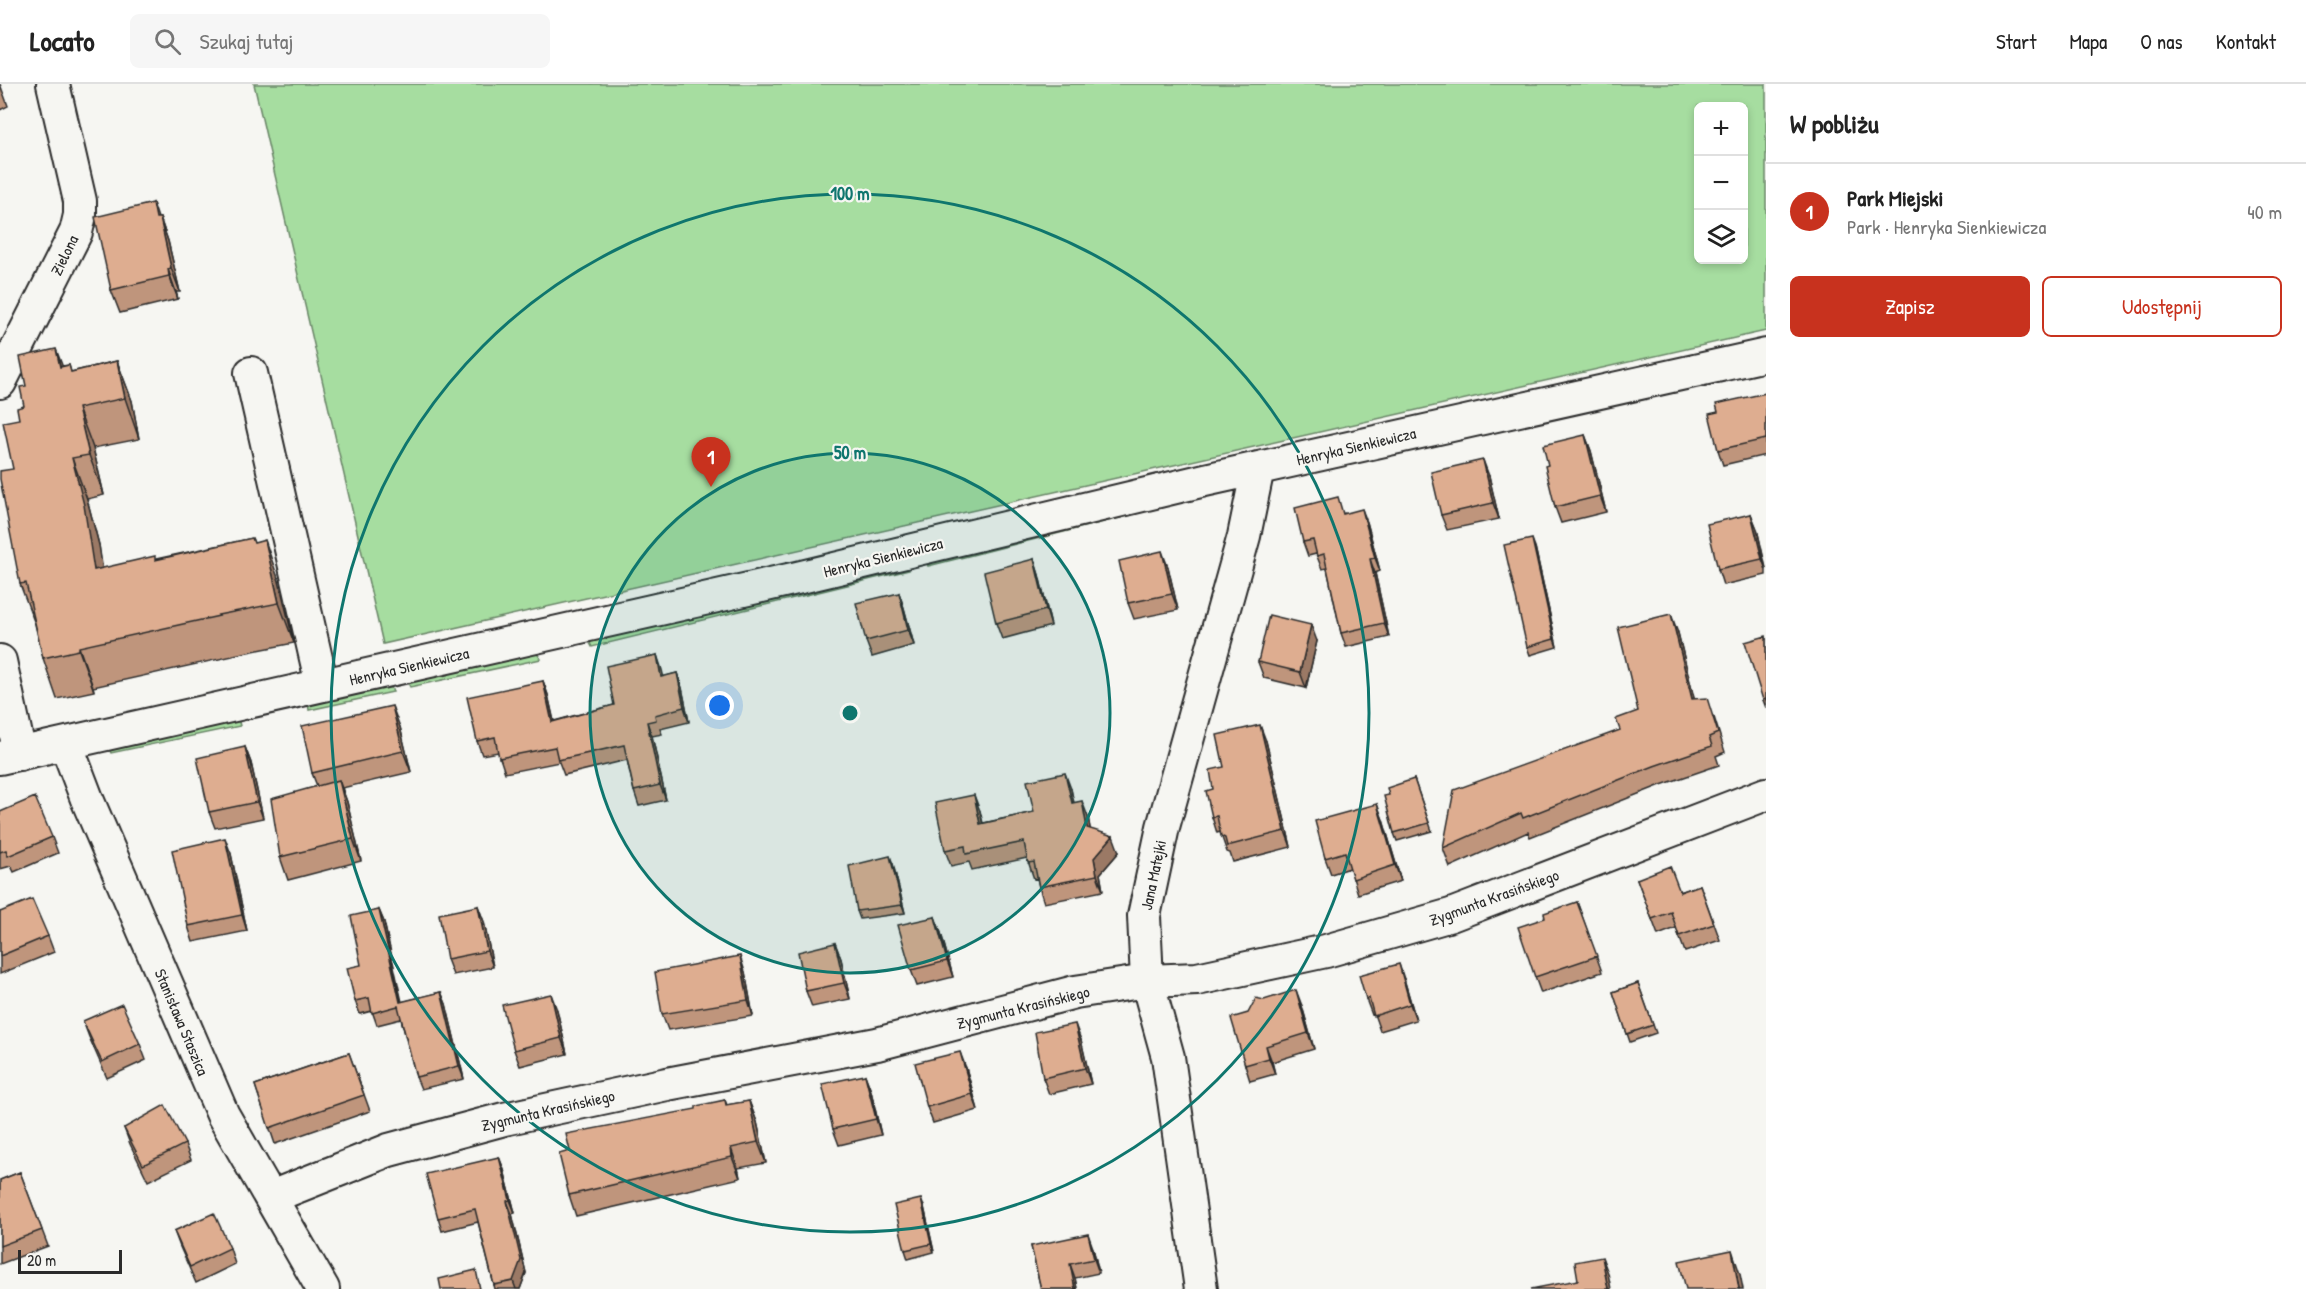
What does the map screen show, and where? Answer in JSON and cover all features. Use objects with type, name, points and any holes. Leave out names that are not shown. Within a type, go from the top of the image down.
[{"type":"street","name":"Zielona","points":[[0,382],[76,232],[80,216],[80,201],[53,84]]},
{"type":"street","name":"Henryka Sienkiewicza","points":[[10,756],[785,580],[1258,468],[1766,355]]},
{"type":"street","points":[[251,373],[322,685]]},
{"type":"street","name":"Jana Matejki","points":[[1201,1289],[1168,1057],[1147,981],[1144,916],[1163,827],[1244,536],[1258,468]]},
{"type":"street","points":[[0,661],[10,756]]},
{"type":"street","name":"Stanisława Staszica","points":[[66,744],[87,799],[205,1077],[242,1150],[323,1289]]},
{"type":"street","name":"Zygmunta Krasińskiego","points":[[271,1197],[389,1150],[504,1119],[667,1084],[877,1044],[1075,992],[1147,981],[1197,979],[1326,951],[1450,915],[1766,794]]},
{"type":"green space","points":[[254,84],[1766,84],[1766,331],[383,644]]},
{"type":"green space","points":[[1130,511],[1132,515],[928,566],[926,560]]},
{"type":"green space","points":[[907,565],[909,570],[592,647],[589,641]]},
{"type":"green space","points":[[536,652],[541,659],[410,687],[407,681]]},
{"type":"green space","points":[[390,685],[393,692],[309,710],[308,703]]},
{"type":"green space","points":[[238,718],[240,726],[111,753],[109,749]]},
{"type":"building","points":[[153,203],[156,218],[160,218],[171,268],[168,269],[169,276],[111,290],[95,217]]},
{"type":"building","points":[[56,349],[60,367],[69,365],[71,372],[117,361],[125,398],[78,408],[89,455],[72,458],[84,505],[94,570],[155,556],[155,560],[252,538],[254,543],[265,540],[279,603],[79,647],[79,650],[43,658],[26,583],[20,584],[0,471],[13,469],[3,422],[19,419],[17,408],[24,406],[20,387],[26,386],[20,357]]},
{"type":"building","points":[[1766,393],[1766,439],[1718,450],[1709,414],[1718,412],[1716,404]]},
{"type":"building","points":[[1585,435],[1600,496],[1555,507],[1545,466],[1548,465],[1543,445]]},
{"type":"building","points":[[1483,460],[1493,503],[1441,515],[1431,472]]},
{"type":"building","points":[[1338,497],[1343,514],[1362,509],[1375,558],[1370,559],[1384,623],[1341,633],[1324,554],[1317,556],[1313,540],[1303,542],[1295,508]]},
{"type":"building","points":[[1751,514],[1762,559],[1718,569],[1707,524]]},
{"type":"building","points":[[1532,539],[1554,639],[1527,647],[1504,545]]},
{"type":"building","points":[[1162,551],[1172,594],[1128,603],[1119,561]]},
{"type":"building","points":[[1034,559],[1046,610],[996,623],[984,572]]},
{"type":"building","points":[[899,593],[908,630],[866,641],[856,603]]},
{"type":"building","points":[[1671,614],[1692,699],[1707,698],[1718,733],[1709,737],[1712,746],[1654,766],[1523,818],[1521,813],[1443,848],[1454,790],[1620,730],[1616,719],[1638,711],[1618,627]]},
{"type":"building","points":[[1269,615],[1311,625],[1300,672],[1258,662]]},
{"type":"building","points":[[1766,636],[1766,699],[1763,700],[1745,642]]},
{"type":"building","points":[[657,655],[661,677],[677,673],[684,707],[655,715],[656,720],[647,722],[660,785],[634,791],[624,745],[558,760],[555,747],[499,758],[495,737],[477,741],[467,697],[543,681],[552,722],[614,705],[606,666]]},
{"type":"building","points":[[392,706],[403,751],[312,773],[302,726]]},
{"type":"building","points":[[1260,725],[1285,831],[1227,846],[1225,838],[1221,836],[1217,816],[1212,817],[1206,791],[1213,789],[1210,770],[1224,767],[1217,735]]},
{"type":"building","points":[[245,747],[257,802],[209,812],[197,758]]},
{"type":"building","points":[[1065,773],[1072,803],[1082,801],[1087,828],[1113,836],[1094,858],[1097,875],[1039,887],[1034,862],[1028,863],[1024,842],[966,854],[965,846],[945,850],[935,803],[974,795],[980,824],[1034,812],[1027,781]]},
{"type":"building","points":[[1414,779],[1429,823],[1394,833],[1384,796],[1389,795],[1387,788]]},
{"type":"building","points":[[339,780],[353,839],[280,857],[271,799]]},
{"type":"building","points":[[35,797],[52,837],[8,856],[6,850],[0,852],[0,812]]},
{"type":"building","points":[[1377,804],[1395,865],[1353,879],[1345,852],[1325,858],[1315,821]]},
{"type":"building","points":[[225,838],[242,915],[188,926],[172,850]]},
{"type":"building","points":[[890,856],[902,905],[857,911],[849,866]]},
{"type":"building","points":[[1670,866],[1680,892],[1700,885],[1714,924],[1679,936],[1671,912],[1652,919],[1637,879]]},
{"type":"building","points":[[32,899],[48,936],[0,956],[0,912]]},
{"type":"building","points":[[1577,902],[1597,956],[1535,977],[1518,927],[1545,918],[1544,913]]},
{"type":"building","points":[[478,906],[487,951],[447,959],[439,914]]},
{"type":"building","points":[[379,910],[400,1002],[441,992],[459,1066],[416,1077],[398,1006],[372,1013],[369,998],[355,1001],[347,968],[361,965],[351,916]]},
{"type":"building","points":[[935,917],[947,961],[911,970],[898,925]]},
{"type":"building","points":[[835,943],[844,983],[806,991],[798,952]]},
{"type":"building","points":[[740,956],[748,1000],[662,1014],[655,972]]},
{"type":"building","points":[[1399,964],[1410,1004],[1374,1016],[1359,975]]},
{"type":"building","points":[[1638,983],[1653,1025],[1627,1034],[1613,992]]},
{"type":"building","points":[[1296,990],[1308,1033],[1266,1046],[1269,1058],[1245,1065],[1231,1018],[1248,1013],[1256,998],[1264,1000]]},
{"type":"building","points":[[551,994],[561,1038],[514,1050],[502,1005]]},
{"type":"building","points":[[122,1004],[140,1044],[102,1062],[83,1021]]},
{"type":"building","points":[[1075,1024],[1085,1068],[1043,1078],[1035,1032]]},
{"type":"building","points":[[960,1052],[972,1094],[927,1107],[915,1063]]},
{"type":"building","points":[[349,1053],[364,1095],[269,1128],[255,1085]]},
{"type":"building","points":[[865,1075],[876,1119],[833,1129],[822,1084]]},
{"type":"building","points":[[725,1100],[726,1105],[749,1101],[758,1142],[731,1148],[732,1157],[569,1195],[559,1154],[570,1151],[566,1134],[696,1109],[696,1106]]},
{"type":"building","points":[[165,1105],[185,1144],[143,1165],[124,1128]]},
{"type":"building","points":[[499,1157],[521,1260],[513,1281],[494,1285],[475,1209],[438,1218],[426,1174]]},
{"type":"building","points":[[20,1172],[42,1230],[0,1246],[0,1180]]},
{"type":"building","points":[[921,1199],[931,1244],[905,1250],[894,1205]]},
{"type":"building","points":[[214,1213],[230,1248],[190,1267],[174,1231]]},
{"type":"building","points":[[1088,1234],[1094,1259],[1070,1264],[1075,1289],[1041,1289],[1031,1246]]},
{"type":"building","points":[[1732,1250],[1739,1289],[1686,1289],[1679,1261]]},
{"type":"building","points":[[1602,1257],[1608,1289],[1531,1289],[1578,1280],[1575,1262]]},
{"type":"building","points":[[476,1270],[480,1289],[441,1289],[439,1279]]},
{"type":"place","name":"Park Miejski","points":[[711,487]]}]
